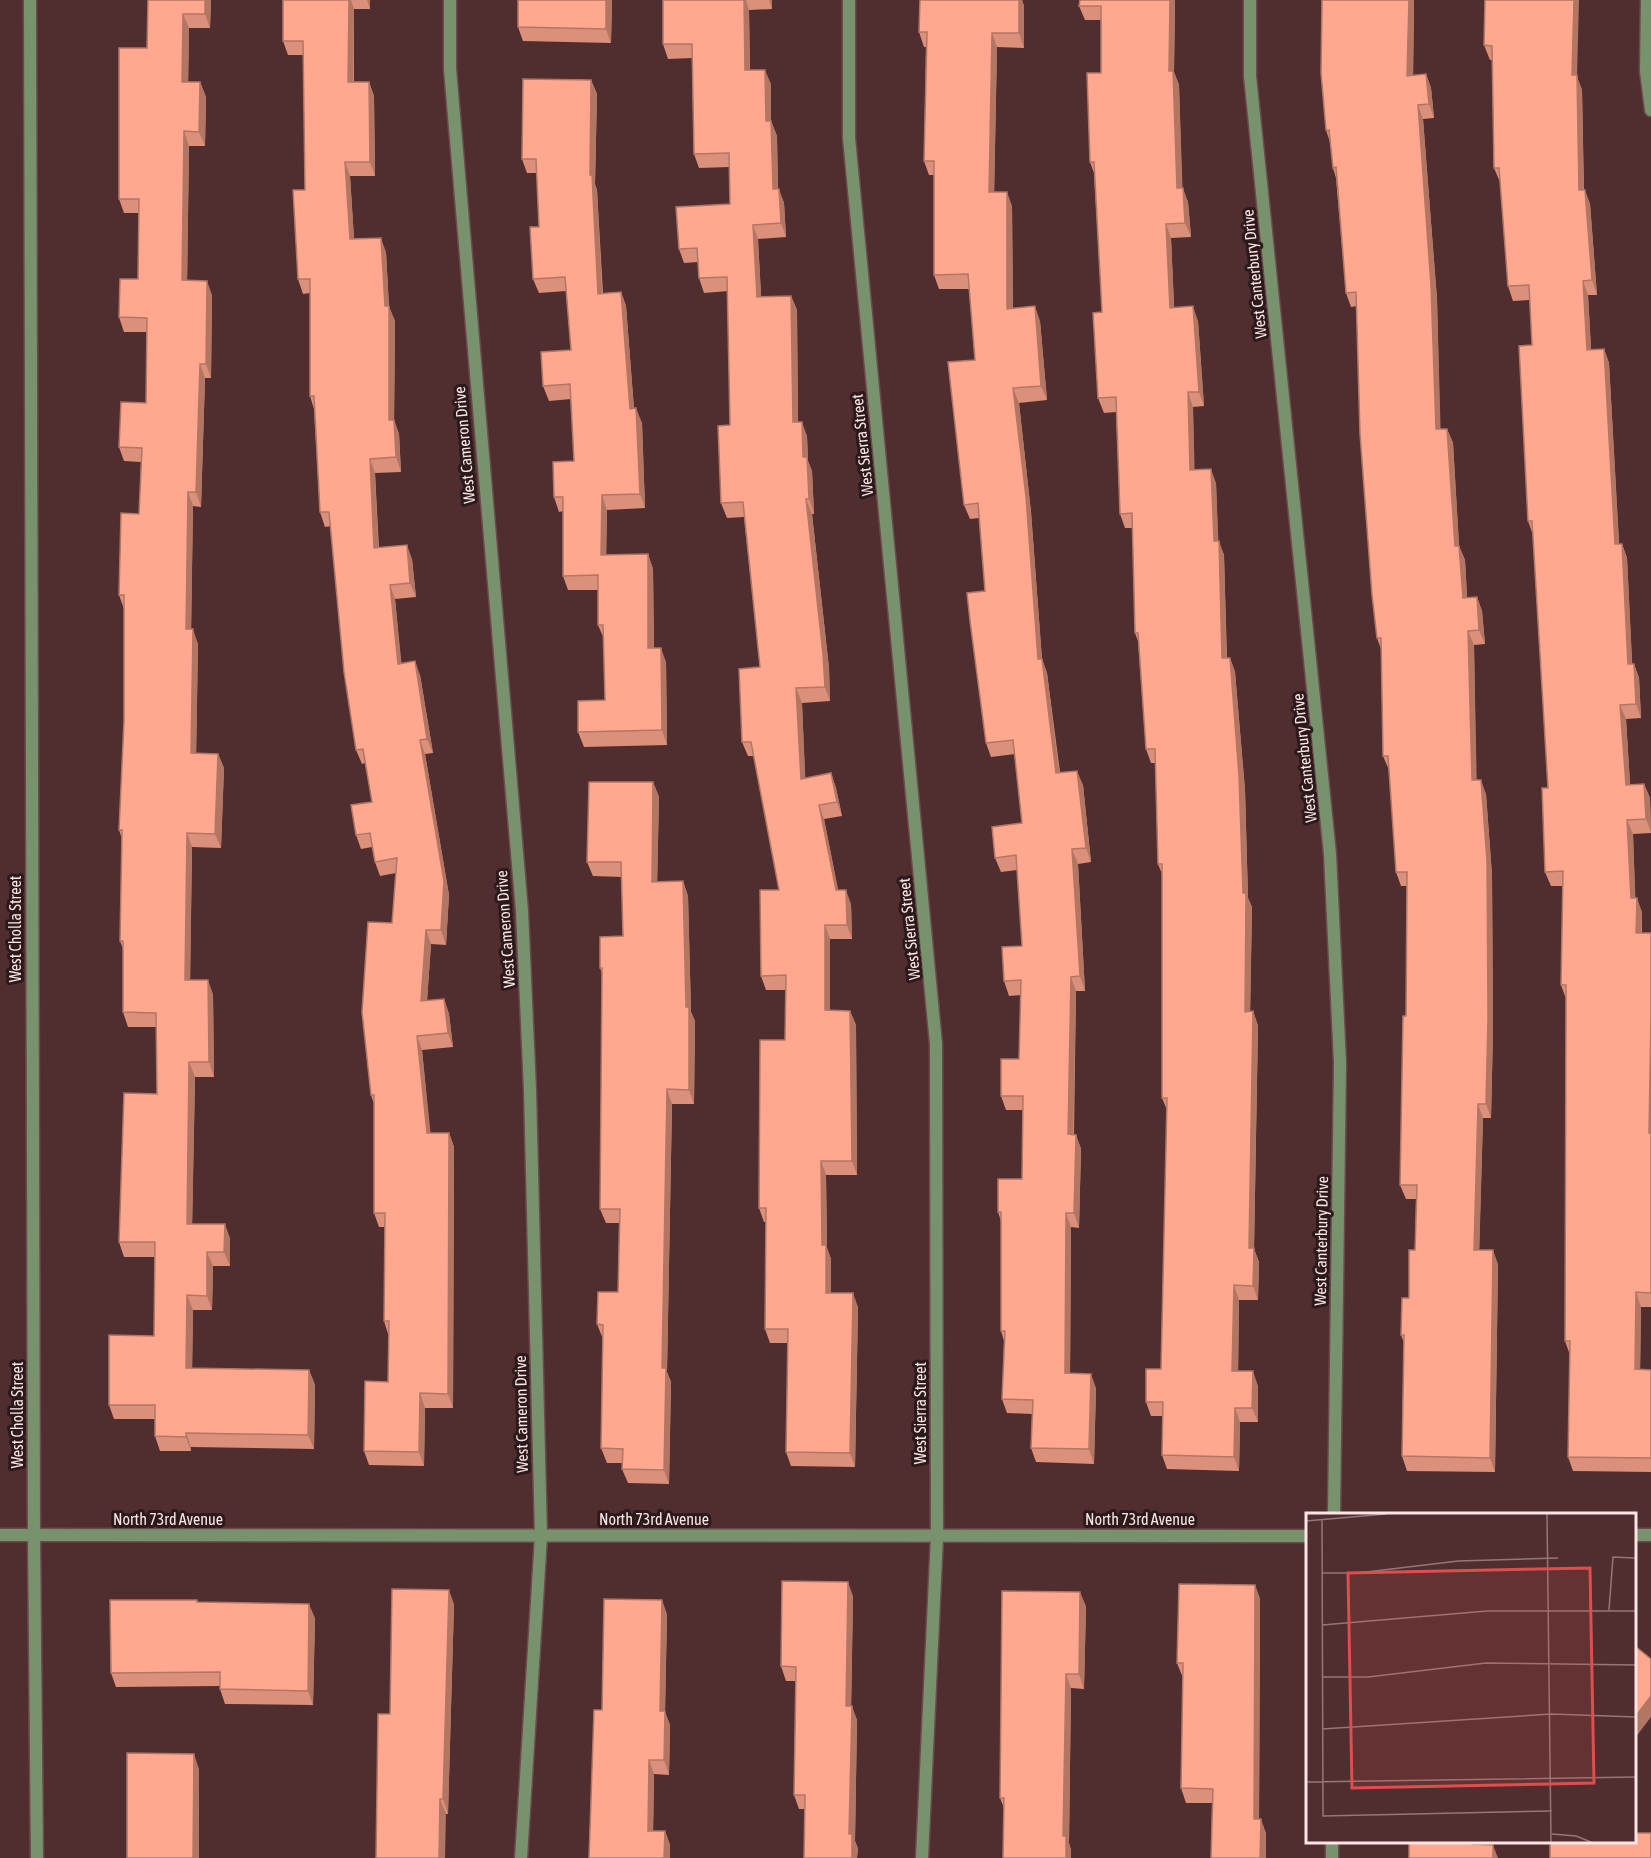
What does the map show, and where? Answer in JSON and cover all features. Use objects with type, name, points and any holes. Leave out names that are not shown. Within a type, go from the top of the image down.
[{"type":"street","name":"West Cholla Street","points":[[30,0],[33,1536],[37,1858]]},
{"type":"street","name":"West Cameron Drive","points":[[450,0],[450,69],[465,266],[522,911],[530,1090],[540,1536],[521,1858]]},
{"type":"street","name":"West Sierra Street","points":[[849,0],[849,138],[936,1044],[937,1536],[922,1858]]},
{"type":"street","name":"West Canterbury Drive","points":[[1250,0],[1250,76],[1330,854],[1340,1064],[1334,1513]]},
{"type":"street","points":[[1647,0],[1646,71],[1651,110]]},
{"type":"street","name":"North 73rd Avenue","points":[[0,1535],[1306,1536]]},
{"type":"building","points":[[148,0],[205,0],[205,14],[183,14],[182,82],[200,82],[199,132],[184,131],[182,280],[207,281],[206,364],[200,364],[196,492],[188,492],[186,629],[193,629],[191,753],[218,754],[215,834],[187,833],[185,980],[208,980],[209,1062],[189,1062],[187,1224],[225,1224],[224,1252],[207,1252],[207,1296],[187,1295],[186,1368],[309,1370],[308,1435],[186,1433],[186,1437],[155,1436],[155,1405],[109,1405],[109,1335],[154,1336],[155,1242],[119,1242],[124,1093],[157,1094],[156,1013],[123,1012],[123,941],[120,941],[122,830],[119,830],[124,721],[124,595],[119,595],[121,513],[139,514],[142,448],[119,447],[121,402],[146,403],[147,318],[119,317],[120,279],[138,279],[139,199],[119,199],[119,48],[147,48]]},
{"type":"building","points":[[283,0],[349,0],[348,82],[369,82],[370,162],[345,162],[350,239],[381,238],[385,306],[389,306],[389,420],[394,420],[396,457],[370,459],[374,548],[407,545],[410,583],[390,585],[398,664],[415,661],[427,739],[420,740],[444,881],[441,930],[426,930],[421,1001],[444,999],[448,1033],[417,1036],[427,1133],[449,1133],[448,1394],[420,1393],[419,1452],[364,1451],[365,1381],[388,1382],[389,1321],[384,1321],[385,1213],[374,1213],[374,1095],[371,1095],[362,1012],[368,922],[392,923],[397,858],[375,862],[370,833],[356,835],[351,805],[372,802],[363,749],[356,750],[344,672],[329,512],[320,512],[314,396],[310,396],[310,279],[298,279],[293,190],[305,190],[303,41],[283,41]]},
{"type":"building","points":[[518,0],[606,0],[606,29],[518,27]]},
{"type":"building","points":[[663,0],[744,0],[745,70],[765,70],[766,121],[771,121],[773,189],[779,189],[781,223],[753,225],[757,297],[791,296],[793,422],[802,422],[803,457],[807,457],[809,499],[806,499],[825,687],[796,688],[801,779],[831,773],[837,802],[819,805],[836,890],[846,890],[847,925],[825,925],[825,1010],[850,1011],[852,1161],[821,1161],[822,1245],[826,1245],[826,1293],[853,1293],[850,1453],[786,1452],[788,1329],[765,1329],[766,1208],[759,1208],[760,1040],[785,1040],[786,975],[761,976],[760,890],[779,890],[751,742],[742,742],[739,669],[760,667],[743,502],[721,503],[718,426],[730,425],[727,277],[699,278],[697,248],[679,249],[676,207],[730,204],[729,153],[694,154],[692,44],[663,44]]},
{"type":"building","points":[[920,0],[1019,0],[1019,33],[992,33],[989,192],[1007,192],[1007,309],[1035,306],[1041,386],[1013,388],[1026,497],[1038,659],[1042,659],[1056,773],[1077,771],[1086,848],[1072,849],[1080,976],[1071,977],[1068,1134],[1076,1135],[1074,1213],[1066,1213],[1065,1373],[1091,1374],[1089,1449],[1031,1448],[1033,1400],[1002,1399],[1005,1331],[1001,1331],[1001,1212],[998,1212],[998,1179],[1022,1179],[1023,1096],[1001,1096],[1001,1059],[1019,1059],[1021,980],[1004,981],[1002,947],[1022,946],[1016,855],[995,858],[992,827],[1022,823],[1013,740],[986,743],[970,621],[967,593],[985,591],[978,503],[964,505],[948,362],[975,360],[968,274],[934,275],[934,161],[924,161],[927,32],[919,32]]},
{"type":"building","points":[[1080,0],[1170,0],[1169,71],[1173,71],[1177,188],[1183,188],[1185,223],[1166,224],[1170,308],[1193,306],[1199,392],[1188,392],[1190,470],[1211,469],[1214,541],[1219,541],[1222,658],[1230,658],[1239,776],[1243,893],[1246,893],[1245,1012],[1253,1011],[1249,1248],[1254,1248],[1253,1286],[1234,1285],[1232,1371],[1253,1371],[1252,1408],[1235,1408],[1234,1457],[1162,1455],[1163,1402],[1146,1402],[1146,1369],[1161,1369],[1167,1098],[1162,1098],[1162,864],[1158,864],[1155,749],[1146,749],[1138,633],[1135,633],[1132,513],[1120,514],[1116,397],[1098,398],[1093,313],[1102,312],[1094,162],[1090,162],[1087,73],[1101,73],[1101,6],[1079,6]]},
{"type":"building","points":[[1322,0],[1409,0],[1407,76],[1426,74],[1429,104],[1418,105],[1431,285],[1436,429],[1447,429],[1455,546],[1459,546],[1463,598],[1477,597],[1479,630],[1468,631],[1472,780],[1481,780],[1487,861],[1488,1017],[1486,1104],[1478,1104],[1474,1250],[1493,1250],[1490,1458],[1402,1456],[1404,1335],[1401,1335],[1402,1298],[1409,1298],[1409,1250],[1415,1250],[1417,1185],[1400,1185],[1403,1016],[1406,1016],[1407,872],[1396,872],[1388,756],[1383,756],[1381,638],[1377,638],[1372,595],[1360,434],[1356,292],[1346,293],[1336,167],[1333,168],[1329,130],[1326,130],[1321,73]]},
{"type":"building","points":[[1485,0],[1574,0],[1572,75],[1577,75],[1579,190],[1585,190],[1592,280],[1583,281],[1587,350],[1604,349],[1615,544],[1622,544],[1628,664],[1634,664],[1636,704],[1620,705],[1626,785],[1644,784],[1646,819],[1627,820],[1631,898],[1637,898],[1636,933],[1651,933],[1649,1133],[1651,1133],[1651,1293],[1636,1292],[1635,1369],[1651,1370],[1651,1458],[1568,1457],[1570,1341],[1565,1341],[1566,985],[1561,985],[1563,871],[1545,872],[1542,788],[1548,788],[1532,521],[1528,521],[1519,346],[1532,345],[1529,285],[1508,286],[1499,168],[1494,168],[1492,46],[1484,45]]},
{"type":"building","points":[[523,79],[591,80],[590,175],[592,175],[598,294],[621,292],[630,409],[636,408],[640,494],[602,495],[601,555],[648,554],[648,648],[661,648],[662,730],[578,732],[578,701],[605,700],[603,625],[598,625],[598,575],[563,576],[563,497],[554,497],[553,462],[574,461],[570,384],[543,386],[541,352],[571,350],[565,277],[533,279],[530,227],[539,227],[536,159],[522,159]]},
{"type":"building","points":[[589,782],[653,782],[652,882],[683,881],[686,1007],[689,1007],[689,1090],[667,1089],[662,1368],[666,1368],[664,1470],[622,1469],[623,1449],[601,1448],[603,1325],[597,1324],[598,1292],[618,1292],[620,1209],[600,1209],[602,968],[600,968],[600,937],[623,936],[621,862],[587,862]]},
{"type":"building","points":[[782,1581],[848,1582],[846,1706],[852,1706],[849,1834],[852,1834],[852,1858],[804,1858],[805,1795],[794,1795],[796,1667],[781,1666]]},
{"type":"building","points":[[1179,1584],[1255,1585],[1254,1819],[1261,1819],[1260,1858],[1211,1858],[1213,1789],[1181,1788],[1183,1663],[1177,1663]]},
{"type":"building","points":[[392,1589],[449,1590],[439,1858],[376,1858],[378,1714],[390,1714]]},
{"type":"building","points":[[1002,1591],[1080,1592],[1079,1674],[1066,1674],[1063,1836],[1066,1836],[1066,1858],[1003,1858],[1004,1798],[1000,1798]]},
{"type":"building","points":[[604,1599],[662,1600],[660,1711],[665,1711],[664,1760],[649,1760],[648,1831],[665,1831],[664,1858],[589,1858],[594,1710],[602,1710]]},
{"type":"building","points":[[110,1600],[309,1604],[308,1691],[220,1689],[220,1672],[111,1673]]},
{"type":"building","points":[[1636,1647],[1651,1659],[1651,1696],[1636,1716]]},
{"type":"building","points":[[127,1753],[194,1754],[193,1858],[127,1858]]},
{"type":"building","points":[[1636,1833],[1651,1833],[1651,1858],[1550,1858],[1550,1843],[1636,1843]]},
{"type":"building","points":[[1409,1843],[1493,1845],[1493,1858],[1409,1858]]}]
